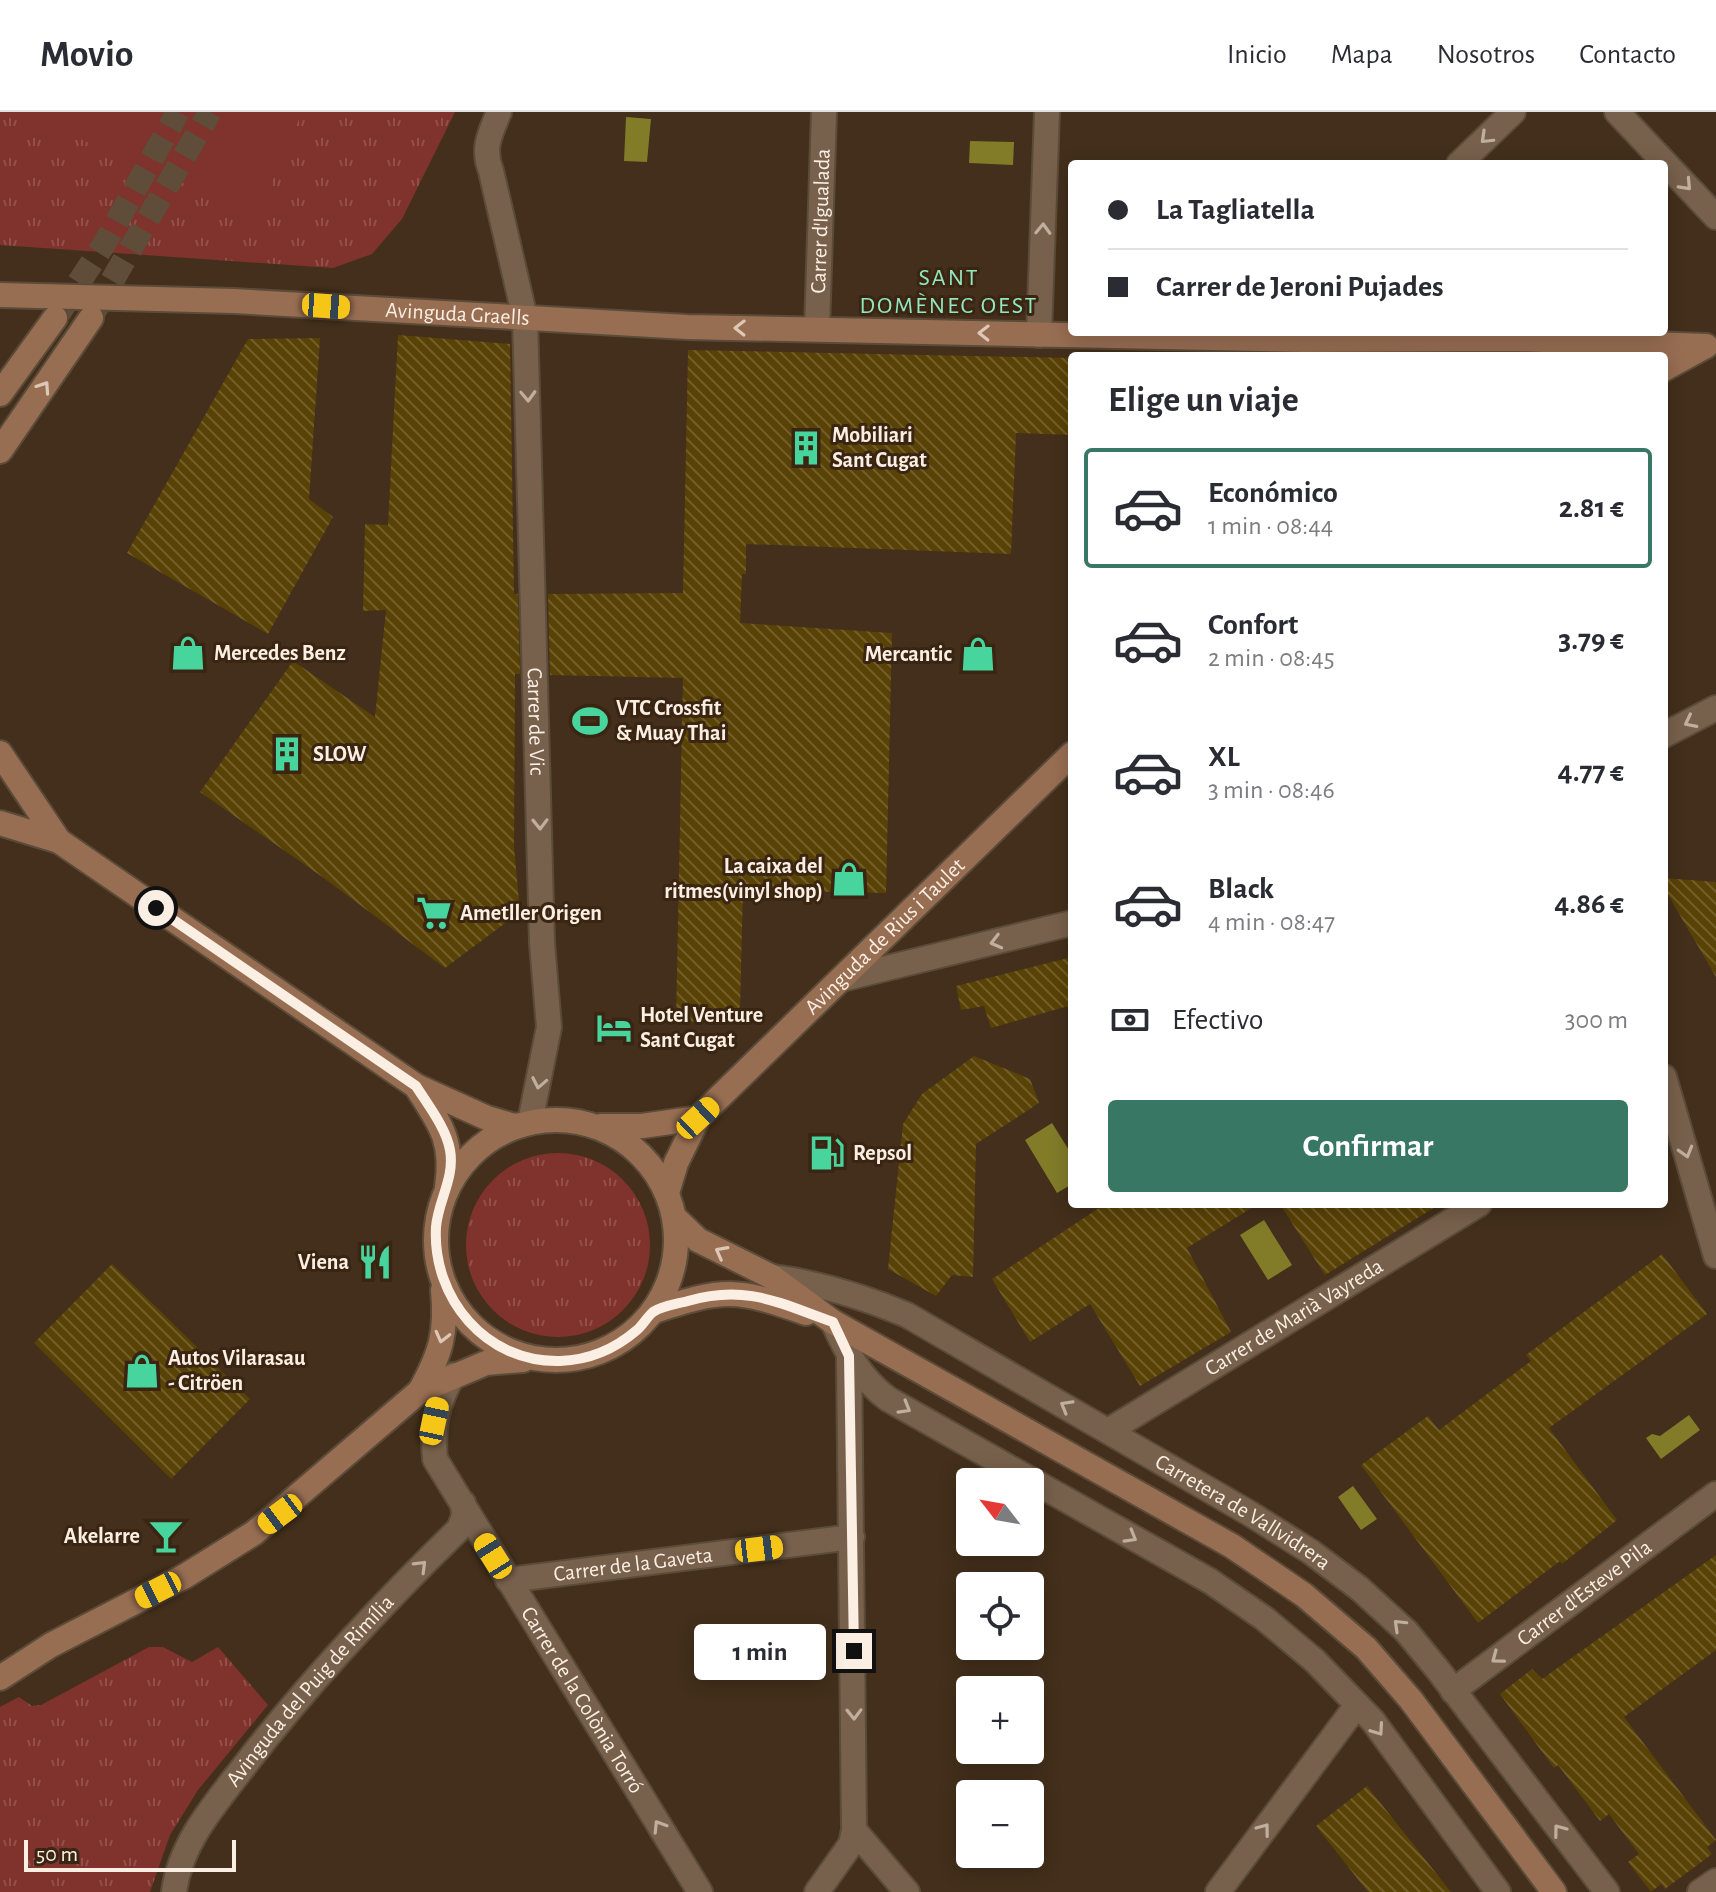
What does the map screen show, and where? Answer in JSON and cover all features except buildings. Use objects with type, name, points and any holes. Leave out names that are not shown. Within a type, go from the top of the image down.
[{"type":"main road","name":"Avinguda Graells","points":[[0,295],[234,301],[687,327],[1068,335]]},
{"type":"main road","points":[[0,394],[55,318]]},
{"type":"main road","points":[[0,451],[91,318]]},
{"type":"main road","name":"Avinguda Graells","points":[[1279,336],[1711,344]]},
{"type":"main road","points":[[1668,367],[1711,344]]},
{"type":"main road","points":[[0,753],[59,841]]},
{"type":"main road","name":"Avinguda de Rius i Taulet","points":[[667,1193],[676,1163],[698,1118],[1068,758]]},
{"type":"main road","points":[[0,823],[59,841],[416,1086],[487,1118],[514,1126],[558,1119],[596,1126],[642,1126],[698,1118]]},
{"type":"main road","points":[[416,1086],[450,1150],[447,1190]]},
{"type":"main road","points":[[420,1391],[443,1338],[446,1321],[437,1261],[436,1223],[440,1206],[464,1164],[476,1152],[500,1135],[526,1124]]},
{"type":"main road","points":[[0,1678],[51,1645],[185,1576],[254,1533],[420,1391],[486,1363],[589,1357],[622,1342],[654,1311],[668,1287],[676,1265],[676,1219],[667,1193],[648,1163],[624,1141],[596,1126]]},
{"type":"main road","name":"Carretera de Vallvidrera","points":[[676,1219],[698,1240],[772,1277],[833,1322],[1232,1546],[1304,1595],[1366,1648],[1411,1700],[1554,1892]]},
{"type":"main road","points":[[442,1279],[465,1318],[478,1331],[503,1349],[529,1359]]},
{"type":"main road","name":"Carretera de Vallvidrera","points":[[654,1311],[707,1295],[743,1293],[833,1322]]},
{"type":"main road","points":[[0,1664],[51,1645]]},
{"type":"street","name":"Carrer de Vic","points":[[499,112],[486,144],[485,155],[525,318],[542,943],[549,1027],[526,1124]]},
{"type":"street","name":"Carrer d'Igualada","points":[[817,329],[824,112]]},
{"type":"street","points":[[1039,335],[1047,112]]},
{"type":"street","points":[[1463,160],[1513,112]]},
{"type":"street","points":[[1617,112],[1662,160]]},
{"type":"street","points":[[1668,166],[1716,217]]},
{"type":"street","points":[[1668,733],[1716,708]]},
{"type":"street","points":[[842,979],[1068,924]]},
{"type":"street","points":[[1668,1095],[1716,1256]]},
{"type":"street","name":"Carrer de Marià Vayreda","points":[[1108,1431],[1472,1208]]},
{"type":"street","name":"Carretera de Vallvidrera","points":[[772,1277],[869,1299],[907,1315],[1243,1509],[1311,1552],[1360,1589],[1406,1631],[1607,1892]]},
{"type":"street","name":"Carretera de Vallvidrera","points":[[833,1322],[849,1356],[873,1388],[888,1399],[1210,1581],[1265,1619],[1315,1661],[1373,1721],[1498,1892]]},
{"type":"street","points":[[817,1892],[846,1853],[854,1830],[849,1356]]},
{"type":"street","name":"Carrer de la Colònia Torró","points":[[453,1375],[437,1405],[433,1437],[435,1459],[700,1892]]},
{"type":"street","name":"Carrer d'Esteve Pila","points":[[1453,1691],[1716,1494]]},
{"type":"street","name":"Avinguda del Puig de Rimília","points":[[174,1892],[187,1847],[217,1801],[287,1711],[338,1653],[459,1529],[464,1516],[463,1503]]},
{"type":"street","name":"Carrer de la Gaveta","points":[[508,1580],[852,1537]]},
{"type":"street","points":[[1218,1892],[1357,1705]]},
{"type":"street","points":[[854,1830],[907,1892]]},
{"type":"street","points":[[1700,1892],[1716,1881]]},
{"type":"green space","points":[[0,112],[455,112],[402,219],[372,254],[333,268],[0,245]]},
{"type":"green space","points":[[17,112],[302,112],[258,215]]},
{"type":"green space","points":[[558,1153],[593,1160],[623,1180],[643,1210],[650,1245],[643,1280],[623,1310],[593,1330],[558,1337],[523,1330],[493,1310],[473,1280],[466,1245],[473,1210],[493,1180],[523,1160]]},
{"type":"green space","points":[[149,1647],[163,1647],[192,1662],[218,1647],[268,1705],[198,1790],[170,1835],[150,1892],[0,1892],[0,1707],[19,1697],[32,1706],[41,1705]]},
{"type":"shaded area","points":[[626,117],[651,119],[647,162],[624,161]]},
{"type":"shaded area","points":[[970,141],[1014,142],[1013,165],[969,163]]},
{"type":"shaded area","points":[[1052,1123],[1068,1149],[1068,1186],[1057,1193],[1025,1140]]},
{"type":"shaded area","points":[[1264,1220],[1292,1265],[1268,1280],[1240,1235]]},
{"type":"shaded area","points":[[1689,1415],[1700,1430],[1661,1459],[1646,1438],[1652,1434],[1660,1436]]},
{"type":"shaded area","points":[[1353,1486],[1377,1519],[1361,1530],[1338,1497]]},
{"type":"tunnel","points":[[59,313],[106,241],[178,112]]},
{"type":"tunnel","points":[[94,312],[210,112]]},
{"type":"place","name":"Mobiliari Sant Cugat","points":[[806,448]]},
{"type":"place","name":"Mercedes Benz","points":[[188,653]]},
{"type":"place","name":"Mercantic","points":[[978,654]]},
{"type":"place","name":"VTC Crossfit & Muay Thai","points":[[590,721]]},
{"type":"place","name":"SLOW","points":[[287,754]]},
{"type":"place","name":"La caixa del ritmes(vinyl shop)","points":[[849,879]]},
{"type":"place","name":"Ametller Origen","points":[[434,913]]},
{"type":"place","name":"Hotel Venture Sant Cugat","points":[[614,1028]]},
{"type":"place","name":"Repsol","points":[[827,1153]]},
{"type":"place","name":"Viena","points":[[375,1262]]},
{"type":"place","name":"Autos Vilarasau - Citröen","points":[[142,1371]]},
{"type":"place","name":"Akelarre","points":[[166,1536]]},
{"type":"district","name":"SANT DOMÈNEC OEST","points":[[949,292]]},
{"type":"route","points":[[156,908],[416,1086],[450,1150],[447,1190],[436,1223],[437,1261],[442,1279],[465,1318],[495,1344],[512,1353],[541,1361],[570,1361],[589,1357],[622,1342],[654,1311],[724,1292],[766,1298],[833,1322],[849,1356],[854,1651]]}]
